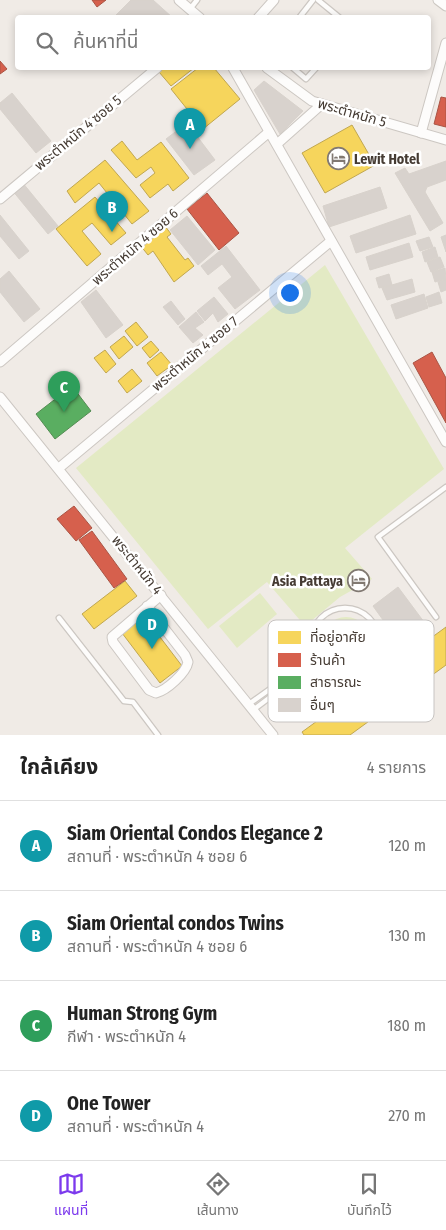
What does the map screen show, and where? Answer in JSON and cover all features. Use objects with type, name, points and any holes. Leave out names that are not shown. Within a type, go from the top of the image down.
[{"type":"street","points":[[179,0],[197,15]]},
{"type":"street","points":[[261,15],[274,0]]},
{"type":"street","points":[[438,0],[446,6]]},
{"type":"street","points":[[421,133],[446,43]]},
{"type":"street","name":"พระตำหนัก 4 ซอย 5","points":[[0,199],[155,70]]},
{"type":"street","points":[[234,70],[446,442]]},
{"type":"street","name":"พระตำหนัก 5","points":[[270,70],[312,101],[446,140]]},
{"type":"street","points":[[276,144],[322,104]]},
{"type":"street","name":"พระตำหนัก 4 ซอย 6","points":[[0,362],[269,132]]},
{"type":"street","name":"พระตำหนัก 4 ซอย 7","points":[[59,468],[331,241]]},
{"type":"street","name":"พระตำหนัก 4","points":[[0,397],[273,735]]},
{"type":"street","points":[[147,606],[188,662],[181,674],[156,693],[149,690],[112,639],[116,632],[160,595]]},
{"type":"lane","points":[[190,9],[198,0]]},
{"type":"lane","points":[[301,15],[313,0]]},
{"type":"lane","points":[[318,0],[336,15]]},
{"type":"lane","points":[[295,70],[306,79],[314,70]]},
{"type":"lane","points":[[436,617],[378,537],[446,487]]},
{"type":"lane","points":[[319,620],[330,611],[346,608],[360,611],[371,620]]},
{"type":"lane","points":[[59,618],[124,701],[133,702],[158,735]]},
{"type":"lane","points":[[251,707],[268,695]]},
{"type":"green space","points":[[325,265],[444,469],[345,548],[372,579],[340,597],[312,620],[300,620],[267,582],[208,629],[76,468]]},
{"type":"green space","points":[[260,593],[277,614],[237,648],[219,626]]},
{"type":"green space","points":[[346,617],[358,620],[334,620]]},
{"type":"building: ที่อยู่อาศัย","points":[[162,70],[191,70],[171,86],[159,72]]},
{"type":"building: ที่อยู่อาศัย","points":[[195,70],[216,70],[240,99],[203,129],[171,89]]},
{"type":"building: ที่อยู่อาศัย","name":"Lewit Hotel","points":[[352,125],[375,165],[325,193],[302,153]]},
{"type":"building: ที่อยู่อาศัย","points":[[122,141],[137,160],[161,142],[189,178],[173,191],[168,184],[150,198],[140,185],[155,173],[151,167],[136,178],[111,150]]},
{"type":"building: ที่อยู่อาศัย","points":[[105,160],[149,211],[132,224],[99,183],[75,203],[67,191]]},
{"type":"building: ที่อยู่อาศัย","points":[[95,197],[126,233],[111,245],[92,223],[82,231],[101,254],[87,266],[56,229]]},
{"type":"building: ที่อยู่อาศัย","points":[[165,226],[171,234],[167,237],[185,260],[188,258],[194,266],[174,282],[153,251],[148,255],[140,245]]},
{"type":"building: ที่อยู่อาศัย","points":[[136,322],[148,337],[137,346],[125,331]]},
{"type":"building: ที่อยู่อาศัย","points":[[124,336],[133,347],[119,359],[110,347]]},
{"type":"building: ที่อยู่อาศัย","points":[[151,341],[159,350],[150,358],[142,348]]},
{"type":"building: ที่อยู่อาศัย","points":[[105,350],[116,364],[106,373],[94,358]]},
{"type":"building: ที่อยู่อาศัย","points":[[161,352],[172,365],[157,376],[147,363]]},
{"type":"building: ที่อยู่อาศัย","points":[[132,369],[142,381],[127,393],[118,381]]},
{"type":"building: ที่อยู่อาศัย","points":[[125,581],[137,596],[94,629],[82,614]]},
{"type":"building: ที่อยู่อาศัย","points":[[144,616],[182,666],[160,683],[122,633]]},
{"type":"building: ที่อยู่อาศัย","points":[[446,627],[446,665],[434,674],[434,636]]},
{"type":"building: ที่อยู่อาศัย","points":[[316,722],[368,722],[350,735],[304,735],[302,732]]},
{"type":"building: ร้านค้า","points":[[92,0],[106,0],[97,7]]},
{"type":"building: ร้านค้า","points":[[0,61],[7,69],[0,74]]},
{"type":"building: ร้านค้า","points":[[441,97],[446,98],[446,127],[434,124]]},
{"type":"building: ร้านค้า","points":[[207,193],[239,233],[219,250],[187,209]]},
{"type":"building: ร้านค้า","points":[[432,352],[446,378],[446,423],[413,363]]},
{"type":"building: ร้านค้า","points":[[74,506],[92,528],[76,541],[57,519]]},
{"type":"building: ร้านค้า","points":[[92,531],[127,579],[114,588],[79,540]]},
{"type":"building: สาธารณะ","points":[[72,386],[91,411],[55,439],[36,414]]},
{"type":"building: อื่นๆ","points":[[131,0],[153,0],[170,15],[116,15]]},
{"type":"building: อื่นๆ","points":[[264,81],[303,111],[280,134],[254,90]]},
{"type":"building: อื่นๆ","points":[[12,93],[51,141],[36,153],[0,109],[0,103]]},
{"type":"building: อื่นๆ","points":[[187,123],[215,160],[194,175],[166,139]]},
{"type":"building: อื่นๆ","points":[[446,161],[446,180],[427,187],[425,192],[443,223],[430,231],[395,173],[405,168],[409,174]]},
{"type":"building: อื่นๆ","points":[[22,182],[58,226],[48,234],[12,190]]},
{"type":"building: อื่นๆ","points":[[380,187],[387,208],[329,227],[323,206]]},
{"type":"building: อื่นๆ","points":[[0,215],[29,251],[19,259],[0,236]]},
{"type":"building: อื่นๆ","points":[[410,215],[416,234],[356,253],[350,236]]},
{"type":"building: อื่นๆ","points":[[187,216],[215,250],[198,265],[170,230]]},
{"type":"building: อื่นๆ","points":[[446,235],[446,252],[441,237]]},
{"type":"building: อื่นๆ","points":[[429,237],[433,247],[420,251],[416,241]]},
{"type":"building: อื่นๆ","points":[[409,243],[413,257],[370,270],[366,257]]},
{"type":"building: อื่นๆ","points":[[226,246],[260,290],[235,309],[218,288],[232,277],[222,264],[208,275],[201,266]]},
{"type":"building: อื่นๆ","points":[[435,247],[438,257],[425,262],[422,252]]},
{"type":"building: อื่นๆ","points":[[440,257],[444,267],[431,272],[427,262]]},
{"type":"building: อื่นๆ","points":[[445,268],[446,279],[435,282],[432,272]]},
{"type":"building: อื่นๆ","points":[[9,271],[40,309],[24,322],[0,292],[0,279]]},
{"type":"building: อื่นๆ","points":[[389,274],[392,285],[379,288],[376,278]]},
{"type":"building: อื่นๆ","points":[[412,279],[415,292],[387,300],[382,288]]},
{"type":"building: อื่นๆ","points":[[446,279],[446,290],[441,292],[438,282]]},
{"type":"building: อื่นๆ","points":[[96,290],[123,325],[106,338],[81,302]]},
{"type":"building: อื่นๆ","points":[[439,292],[442,303],[429,307],[426,297]]},
{"type":"building: อื่นๆ","points":[[424,294],[428,308],[396,319],[391,305]]},
{"type":"building: อื่นๆ","points":[[214,297],[228,314],[218,322],[213,313],[205,321],[197,311]]},
{"type":"building: อื่นๆ","points":[[171,301],[185,319],[178,325],[163,307]]},
{"type":"building: อื่นๆ","points":[[196,312],[204,322],[195,328],[203,335],[193,343],[179,327]]},
{"type":"building: อื่นๆ","points":[[398,587],[423,620],[383,620],[373,606]]},
{"type":"place","name":"Siam Oriental Condos Elegance 2","points":[[190,149]]},
{"type":"place","name":"Lewit Hotel","points":[[338,159]]},
{"type":"place","name":"Siam Oriental condos Twins","points":[[112,232]]},
{"type":"place","name":"Human Strong Gym","points":[[64,412]]},
{"type":"place","name":"Asia Pattaya","points":[[359,581]]},
{"type":"place","name":"One Tower","points":[[152,649]]}]
